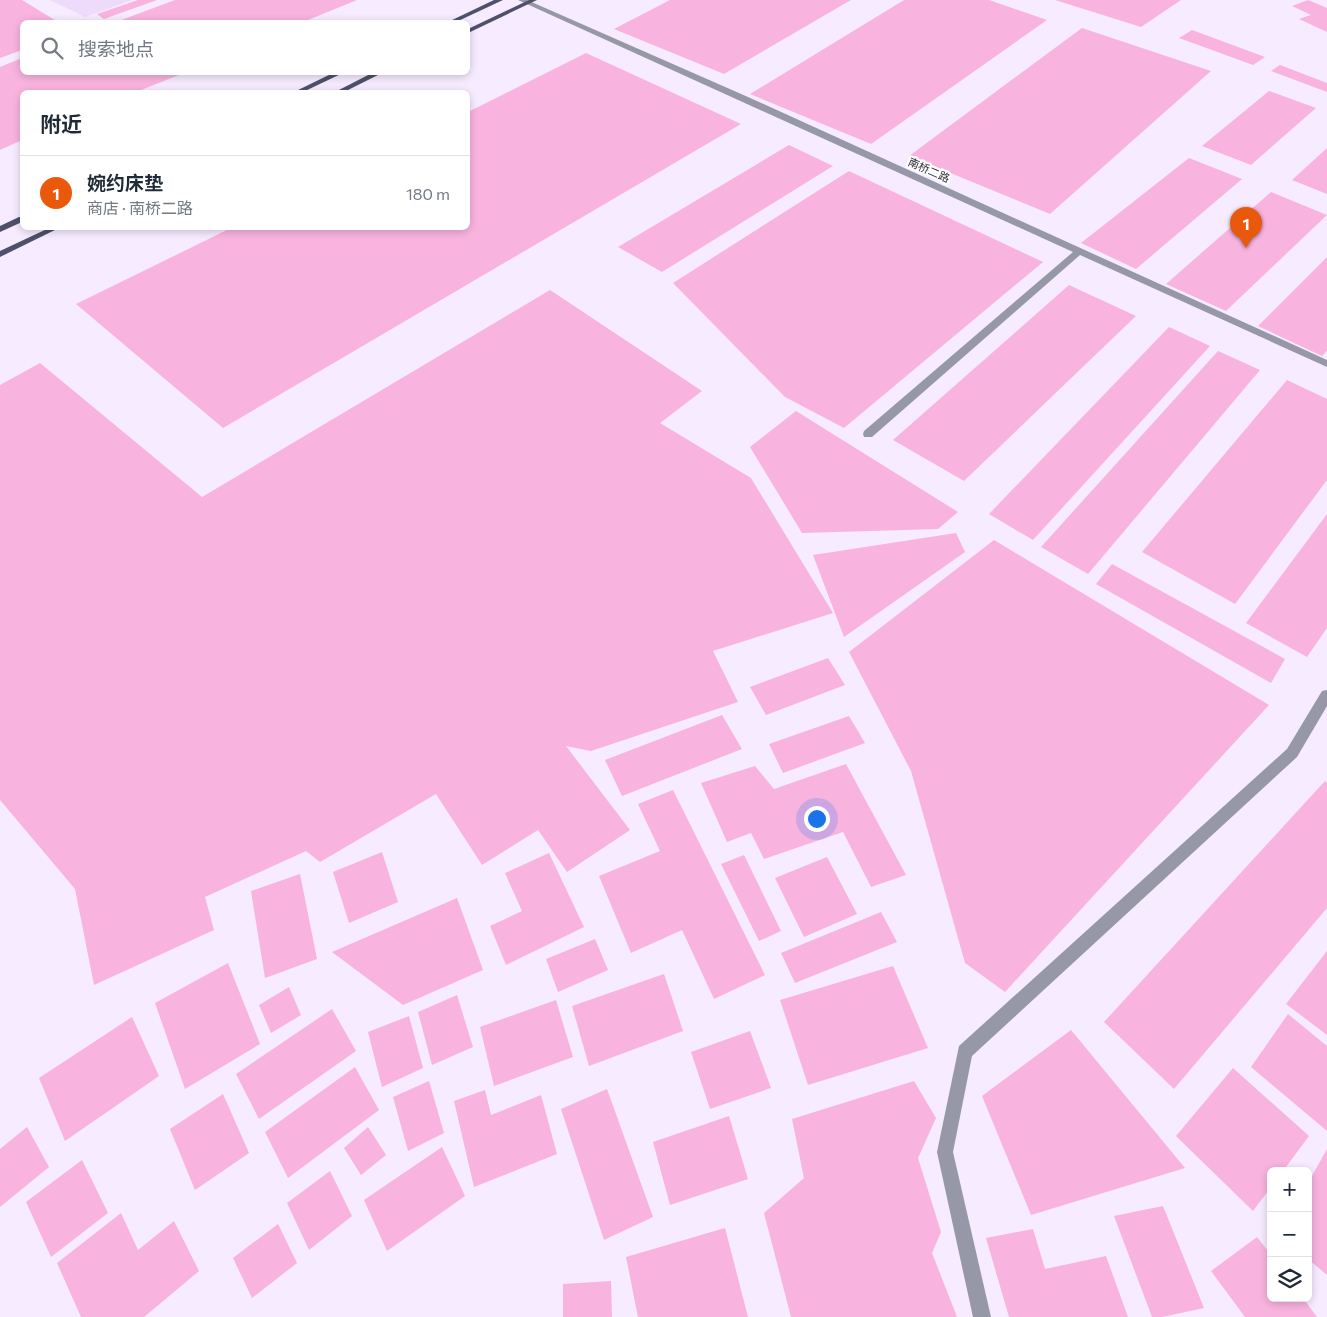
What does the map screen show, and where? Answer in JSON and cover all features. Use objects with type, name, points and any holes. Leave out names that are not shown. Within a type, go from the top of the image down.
[{"type":"main road","points":[[455,20],[500,0]]},
{"type":"main road","points":[[470,31],[527,1]]},
{"type":"main road","points":[[302,90],[335,75]]},
{"type":"main road","points":[[343,90],[375,75]]},
{"type":"main road","points":[[0,229],[20,220]]},
{"type":"main road","points":[[0,254],[51,230]]},
{"type":"street","name":"南桥二路","points":[[527,1],[1327,364]]},
{"type":"street","points":[[868,434],[1080,251]]},
{"type":"street","points":[[982,1317],[945,1152],[966,1052],[1292,753],[1327,695]]},
{"type":"shaded area","points":[[50,0],[132,0],[85,17]]},
{"type":"building","points":[[0,0],[22,0],[55,20],[20,20],[20,51],[0,58]]},
{"type":"building","points":[[138,0],[157,0],[104,19],[97,14]]},
{"type":"building","points":[[175,0],[357,0],[308,20],[121,20]]},
{"type":"building","points":[[670,0],[851,0],[724,74],[614,29]]},
{"type":"building","points":[[904,0],[989,0],[1047,20],[871,144],[750,94]]},
{"type":"building","points":[[1055,0],[1181,0],[1141,27]]},
{"type":"building","points":[[1308,0],[1327,8],[1327,32],[1299,19],[1311,15],[1292,6]]},
{"type":"building","points":[[1082,28],[1211,71],[1050,214],[909,156]]},
{"type":"building","points":[[1192,30],[1265,57],[1253,65],[1179,38]]},
{"type":"building","points":[[586,53],[741,124],[223,428],[76,304],[227,230],[470,230],[470,111]]},
{"type":"building","points":[[20,59],[20,75],[179,75],[141,90],[20,90],[20,141],[0,150],[0,67]]},
{"type":"building","points":[[1280,65],[1327,83],[1327,92],[1271,71]]},
{"type":"building","points":[[1269,91],[1316,108],[1251,165],[1202,146]]},
{"type":"building","points":[[789,145],[833,166],[662,272],[618,247]]},
{"type":"building","points":[[1327,148],[1327,194],[1292,180]]},
{"type":"building","points":[[1189,158],[1242,179],[1136,269],[1081,243]]},
{"type":"building","points":[[849,171],[1043,262],[844,428],[785,397],[673,283]]},
{"type":"building","points":[[1271,192],[1327,215],[1226,311],[1166,284]]},
{"type":"building","points":[[1327,257],[1327,351],[1322,356],[1258,326]]},
{"type":"building","points":[[1069,285],[1136,316],[964,481],[893,440]]},
{"type":"building","points":[[550,290],[702,391],[660,423],[751,478],[833,613],[713,651],[738,702],[591,751],[566,746],[630,830],[567,872],[538,830],[482,865],[436,794],[320,862],[306,851],[205,897],[214,930],[94,985],[75,889],[0,800],[0,385],[40,363],[202,497]]},
{"type":"building","points":[[1169,327],[1210,346],[1033,540],[989,514]]},
{"type":"building","points":[[1218,351],[1260,370],[1088,574],[1041,547]]},
{"type":"building","points":[[1287,380],[1327,399],[1327,480],[1235,604],[1142,552]]},
{"type":"building","points":[[796,411],[958,512],[938,529],[802,533],[750,447]]},
{"type":"building","points":[[1327,514],[1327,628],[1307,657],[1246,623]]},
{"type":"building","points":[[956,533],[965,552],[844,637],[813,555]]},
{"type":"building","points":[[994,540],[1269,705],[1005,992],[965,963],[911,771],[849,652]]},
{"type":"building","points":[[1112,564],[1285,659],[1271,683],[1096,584]]},
{"type":"building","points":[[828,658],[845,685],[766,715],[750,687]]},
{"type":"building","points":[[722,715],[742,749],[622,796],[605,760]]},
{"type":"building","points":[[849,716],[865,743],[783,773],[769,744]]},
{"type":"building","points":[[846,764],[906,875],[871,887],[843,832],[764,859],[751,833],[727,842],[701,783],[755,766],[774,789]]},
{"type":"building","points":[[1325,781],[1327,783],[1327,908],[1174,1089],[1104,1022]]},
{"type":"building","points":[[673,790],[765,975],[714,999],[682,930],[631,953],[599,876],[660,851],[638,804]]},
{"type":"building","points":[[382,852],[398,902],[349,923],[333,872]]},
{"type":"building","points":[[549,853],[584,927],[506,965],[490,926],[522,911],[505,873]]},
{"type":"building","points":[[744,855],[781,931],[759,941],[721,864]]},
{"type":"building","points":[[827,857],[857,914],[804,937],[775,878]]},
{"type":"building","points":[[300,874],[317,959],[265,978],[251,891]]},
{"type":"building","points":[[457,898],[483,970],[403,1005],[332,952]]},
{"type":"building","points":[[881,912],[897,942],[795,983],[781,953]]},
{"type":"building","points":[[595,939],[608,970],[558,992],[546,959]]},
{"type":"building","points":[[1327,951],[1327,1035],[1286,1004]]},
{"type":"building","points":[[228,963],[260,1044],[185,1089],[155,1003]]},
{"type":"building","points":[[893,966],[928,1048],[808,1085],[780,1000]]},
{"type":"building","points":[[664,974],[683,1031],[589,1066],[572,1006]]},
{"type":"building","points":[[289,987],[301,1015],[271,1033],[259,1005]]},
{"type":"building","points":[[457,995],[473,1047],[432,1065],[418,1012]]},
{"type":"building","points":[[556,1000],[573,1057],[494,1086],[480,1027]]},
{"type":"building","points":[[332,1009],[356,1051],[259,1119],[236,1074]]},
{"type":"building","points":[[1288,1014],[1327,1046],[1327,1131],[1251,1067]]},
{"type":"building","points":[[409,1016],[423,1068],[382,1087],[368,1032]]},
{"type":"building","points":[[132,1017],[159,1076],[65,1141],[39,1078]]},
{"type":"building","points":[[1071,1030],[1185,1168],[1031,1215],[982,1096]]},
{"type":"building","points":[[750,1031],[771,1088],[710,1109],[691,1052]]},
{"type":"building","points":[[355,1067],[379,1110],[288,1178],[265,1132]]},
{"type":"building","points":[[1233,1068],[1309,1136],[1286,1167],[1267,1167],[1267,1192],[1253,1211],[1176,1136]]},
{"type":"building","points":[[429,1081],[444,1133],[408,1151],[393,1097]]},
{"type":"building","points":[[914,1081],[936,1118],[918,1158],[941,1232],[932,1253],[957,1317],[791,1317],[764,1213],[804,1178],[792,1119]]},
{"type":"building","points":[[607,1089],[653,1217],[604,1240],[561,1109]]},
{"type":"building","points":[[485,1090],[491,1115],[541,1095],[557,1154],[474,1187],[454,1101]]},
{"type":"building","points":[[223,1094],[249,1153],[195,1190],[170,1129]]},
{"type":"building","points":[[729,1116],[748,1179],[670,1205],[653,1142]]},
{"type":"building","points":[[27,1127],[49,1167],[0,1207],[0,1149]]},
{"type":"building","points":[[368,1127],[386,1155],[361,1175],[344,1148]]},
{"type":"building","points":[[442,1147],[465,1196],[387,1251],[364,1200]]},
{"type":"building","points":[[1327,1149],[1327,1275],[1312,1262],[1312,1176]]},
{"type":"building","points":[[82,1160],[108,1213],[51,1257],[26,1202]]},
{"type":"building","points":[[330,1171],[352,1216],[309,1250],[287,1203]]},
{"type":"building","points":[[1163,1206],[1204,1308],[1162,1317],[1152,1317],[1114,1216]]},
{"type":"building","points":[[121,1213],[138,1250],[174,1221],[199,1271],[144,1317],[81,1317],[57,1263]]},
{"type":"building","points":[[278,1224],[297,1263],[252,1298],[233,1258]]},
{"type":"building","points":[[725,1228],[748,1317],[638,1317],[626,1257]]},
{"type":"building","points":[[1033,1229],[1045,1269],[1106,1256],[1128,1317],[1009,1317],[986,1238]]},
{"type":"building","points":[[1257,1237],[1267,1250],[1267,1302],[1306,1302],[1317,1317],[1245,1317],[1211,1271]]},
{"type":"building","points":[[611,1281],[612,1317],[563,1317],[563,1284]]},
{"type":"place","name":"婉约床垫","points":[[1246,248]]}]
